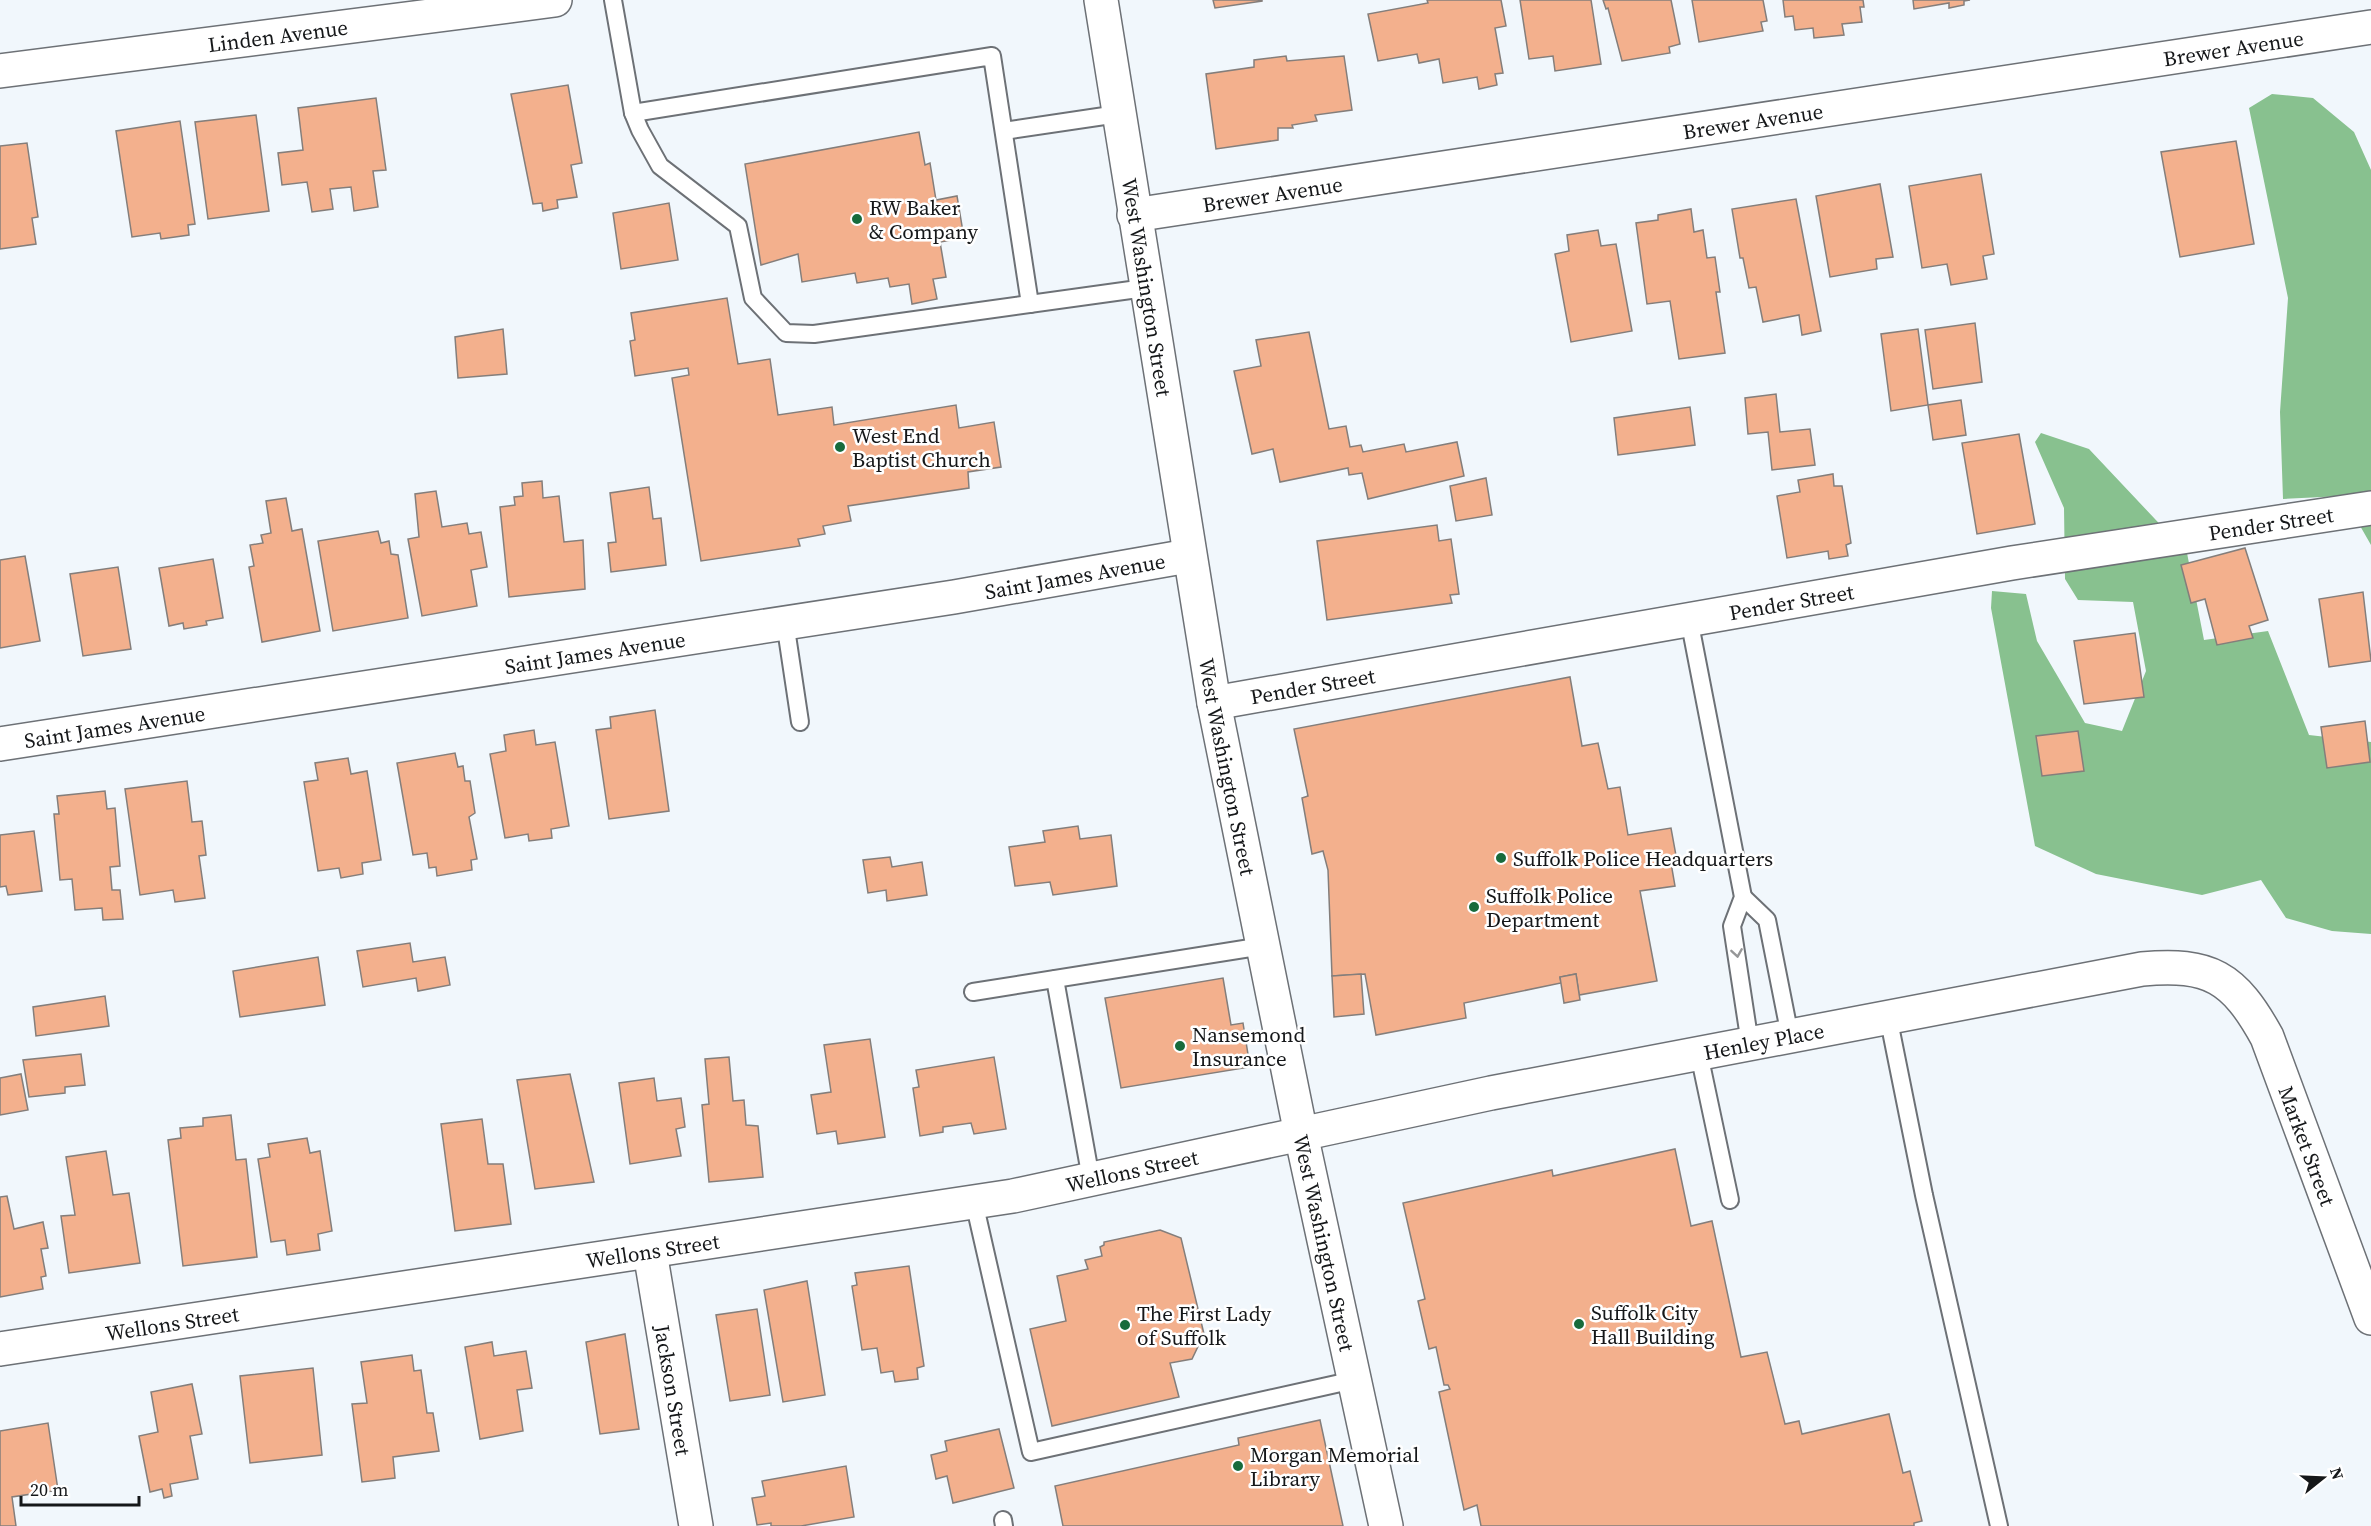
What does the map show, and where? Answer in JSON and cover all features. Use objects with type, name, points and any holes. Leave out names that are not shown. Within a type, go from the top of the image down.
[{"type":"street","name":"Linden Avenue","points":[[0,71],[555,0]]},
{"type":"street","name":"West Washington Street","points":[[1101,0],[1188,556],[1214,703],[1301,1134],[1386,1526]]},
{"type":"street","name":"Brewer Avenue","points":[[1134,215],[2371,27]]},
{"type":"street","name":"Pender Street","points":[[1214,703],[2012,562],[2371,508]]},
{"type":"street","name":"Saint James Avenue","points":[[0,744],[954,597],[1188,556]]},
{"type":"street","name":"Henley Place","points":[[1301,1134],[1491,1093],[2142,969],[2174,966],[2199,970],[2228,983]]},
{"type":"street","name":"Market Street","points":[[2228,983],[2250,1006],[2267,1037],[2371,1318]]},
{"type":"street","name":"Wellons Street","points":[[0,1349],[974,1202],[1301,1134]]},
{"type":"street","name":"Jackson Street","points":[[650,1252],[696,1526]]},
{"type":"lane","points":[[613,0],[633,112],[640,130],[660,166],[738,226],[753,298],[786,333],[814,334],[1145,288]]},
{"type":"lane","points":[[633,112],[992,56],[1030,304]]},
{"type":"lane","points":[[1004,131],[1119,114]]},
{"type":"lane","points":[[1689,619],[1743,897],[1732,926],[1750,1044]]},
{"type":"lane","points":[[784,622],[800,722]]},
{"type":"lane","points":[[1743,897],[1767,920],[1790,1036]]},
{"type":"lane","points":[[973,992],[1263,946]]},
{"type":"lane","points":[[1054,979],[1090,1179]]},
{"type":"lane","points":[[1888,1016],[1924,1195],[1999,1526]]},
{"type":"lane","points":[[1699,1054],[1730,1200]]},
{"type":"lane","points":[[974,1202],[1031,1452],[1354,1380]]},
{"type":"green space","points":[[2272,94],[2313,98],[2354,132],[2371,170],[2371,545],[2343,496],[2283,499],[2280,412],[2288,298],[2249,108]]},
{"type":"green space","points":[[2041,433],[2089,449],[2187,553],[2204,640],[2268,631],[2309,735],[2371,742],[2371,934],[2332,931],[2286,918],[2261,880],[2202,895],[2096,874],[2035,846],[1991,608],[1992,591],[2026,594],[2037,641],[2085,723],[2122,731],[2146,671],[2133,602],[2078,600],[2065,579],[2064,508],[2035,442]]},
{"type":"building","points":[[1213,0],[1262,0],[1262,1],[1215,8]]},
{"type":"building","points":[[1427,0],[1501,0],[1506,26],[1495,28],[1503,73],[1495,74],[1497,85],[1479,89],[1477,77],[1443,83],[1439,59],[1419,63],[1417,54],[1378,61],[1368,14],[1428,3]]},
{"type":"building","points":[[1520,0],[1591,0],[1601,64],[1555,71],[1553,56],[1529,59]]},
{"type":"building","points":[[1603,0],[1671,0],[1680,44],[1669,47],[1670,53],[1622,61],[1608,8],[1606,9]]},
{"type":"building","points":[[1692,0],[1763,0],[1767,21],[1761,22],[1763,31],[1699,42]]},
{"type":"building","points":[[1783,0],[1863,0],[1864,7],[1860,7],[1862,22],[1842,24],[1844,35],[1814,38],[1813,28],[1795,30],[1793,16],[1785,17]]},
{"type":"building","points":[[1913,0],[1970,0],[1964,1],[1964,5],[1949,8],[1949,3],[1914,9]]},
{"type":"building","points":[[1286,56],[1287,61],[1344,56],[1352,110],[1315,115],[1317,121],[1292,125],[1293,128],[1278,128],[1278,140],[1216,149],[1206,74],[1254,67],[1254,60]]},
{"type":"building","points":[[568,85],[582,163],[571,165],[577,197],[557,200],[558,208],[543,211],[542,203],[533,204],[511,94]]},
{"type":"building","points":[[376,98],[386,170],[373,171],[378,207],[354,211],[351,187],[330,189],[333,209],[312,212],[307,182],[282,185],[278,153],[303,150],[298,108]]},
{"type":"building","points":[[256,115],[269,211],[208,219],[195,122]]},
{"type":"building","points":[[180,121],[195,224],[188,225],[189,235],[161,239],[160,233],[132,237],[116,131]]},
{"type":"building","name":"RW Baker & Company","points":[[919,132],[925,165],[930,163],[936,200],[957,196],[964,238],[940,242],[946,277],[933,279],[937,299],[912,304],[909,284],[890,287],[888,278],[857,283],[855,273],[802,282],[798,254],[761,265],[745,164]]},
{"type":"building","points":[[2236,141],[2254,244],[2180,257],[2161,152]]},
{"type":"building","points":[[27,143],[38,217],[32,218],[36,244],[0,249],[0,146]]},
{"type":"building","points":[[1981,174],[1994,254],[1983,256],[1987,279],[1951,285],[1947,264],[1922,268],[1909,186]]},
{"type":"building","points":[[1880,184],[1893,257],[1876,259],[1877,269],[1830,277],[1816,196]]},
{"type":"building","points":[[1796,199],[1821,331],[1802,335],[1799,315],[1763,322],[1756,287],[1749,288],[1743,258],[1740,258],[1732,209]]},
{"type":"building","points":[[669,203],[678,260],[621,269],[613,213]]},
{"type":"building","points":[[1691,209],[1694,232],[1703,230],[1707,258],[1715,257],[1720,292],[1716,292],[1725,353],[1679,359],[1670,301],[1647,304],[1636,223],[1658,220],[1658,215]]},
{"type":"building","points":[[1598,230],[1601,246],[1616,244],[1632,331],[1571,342],[1555,254],[1569,251],[1567,235]]},
{"type":"building","name":"West End Baptist Church","points":[[727,298],[738,364],[770,359],[778,415],[832,407],[834,425],[956,405],[959,428],[994,422],[1001,467],[968,472],[969,488],[848,506],[851,521],[823,526],[825,534],[798,539],[800,546],[701,561],[672,378],[689,375],[688,368],[635,376],[630,341],[635,340],[631,313]]},
{"type":"building","points":[[1975,323],[1982,382],[1933,389],[1925,330]]},
{"type":"building","points":[[503,329],[507,374],[458,378],[455,337]]},
{"type":"building","points":[[1918,329],[1928,405],[1891,411],[1881,334]]},
{"type":"building","points":[[1309,332],[1329,429],[1346,426],[1350,447],[1361,445],[1363,452],[1404,444],[1406,452],[1457,442],[1464,476],[1368,499],[1362,473],[1349,475],[1348,468],[1280,482],[1273,449],[1252,454],[1234,371],[1261,366],[1256,340]]},
{"type":"building","points":[[1776,394],[1780,432],[1810,429],[1815,465],[1772,470],[1768,432],[1748,434],[1745,398]]},
{"type":"building","points":[[1961,400],[1966,435],[1933,440],[1928,405]]},
{"type":"building","points":[[1690,407],[1695,445],[1618,455],[1614,418]]},
{"type":"building","points":[[2019,434],[2035,524],[1977,534],[1962,443]]},
{"type":"building","points":[[1833,474],[1834,486],[1842,486],[1851,543],[1846,545],[1848,556],[1829,559],[1828,551],[1787,558],[1777,496],[1800,492],[1798,480]]},
{"type":"building","points":[[1486,478],[1492,515],[1456,521],[1450,486]]},
{"type":"building","points":[[542,481],[543,498],[559,496],[564,542],[583,540],[585,589],[509,597],[500,507],[515,505],[514,497],[523,496],[522,483]]},
{"type":"building","points":[[649,487],[653,519],[661,518],[666,565],[611,572],[608,543],[616,542],[610,493]]},
{"type":"building","points":[[436,491],[442,527],[467,523],[469,534],[481,532],[487,567],[471,570],[477,606],[422,616],[408,539],[419,537],[415,494]]},
{"type":"building","points":[[286,498],[292,531],[302,529],[320,631],[262,642],[249,567],[254,566],[250,545],[263,543],[261,535],[271,533],[266,501]]},
{"type":"building","points":[[1437,525],[1439,541],[1451,539],[1459,594],[1450,595],[1452,603],[1327,620],[1317,541]]},
{"type":"building","points":[[378,531],[381,543],[389,541],[391,554],[398,555],[408,618],[333,631],[318,541]]},
{"type":"building","points":[[2245,548],[2268,620],[2249,626],[2253,638],[2217,645],[2205,599],[2191,603],[2181,565]]},
{"type":"building","points":[[25,556],[40,641],[0,648],[0,560]]},
{"type":"building","points":[[213,559],[223,618],[206,621],[207,625],[184,629],[183,623],[169,626],[159,568]]},
{"type":"building","points":[[118,567],[131,649],[83,656],[70,574]]},
{"type":"building","points":[[2363,592],[2371,661],[2329,667],[2319,599]]},
{"type":"building","points":[[2135,633],[2144,697],[2084,704],[2074,641]]},
{"type":"building","name":"Suffolk Police Headquarters","points":[[1570,677],[1582,746],[1598,743],[1608,789],[1620,787],[1628,835],[1671,828],[1677,861],[1671,863],[1675,886],[1640,891],[1657,981],[1579,995],[1576,974],[1560,977],[1561,983],[1464,1003],[1466,1018],[1376,1035],[1365,974],[1332,976],[1328,870],[1323,851],[1312,854],[1302,798],[1308,796],[1294,729]]},
{"type":"building","points":[[655,710],[669,811],[609,819],[596,730],[611,728],[610,717]]},
{"type":"building","points":[[2365,721],[2370,762],[2327,768],[2321,727]]},
{"type":"building","points":[[534,730],[536,745],[555,742],[569,826],[551,829],[552,838],[529,841],[528,834],[505,838],[490,754],[506,751],[504,735]]},
{"type":"building","points":[[2078,731],[2084,771],[2042,776],[2036,736]]},
{"type":"building","points":[[455,753],[458,767],[463,766],[465,781],[470,781],[475,813],[469,817],[477,859],[471,860],[472,870],[437,876],[436,867],[429,868],[427,853],[413,855],[397,763]]},
{"type":"building","points":[[348,758],[351,774],[367,771],[381,860],[362,863],[363,874],[341,878],[339,868],[318,871],[304,782],[318,780],[315,763]]},
{"type":"building","points":[[187,781],[192,822],[202,821],[206,855],[199,856],[205,898],[175,902],[173,890],[140,895],[125,789]]},
{"type":"building","points":[[105,791],[107,809],[115,808],[120,866],[110,867],[112,890],[120,890],[123,919],[103,920],[102,908],[75,910],[72,879],[60,880],[54,814],[59,814],[57,796]]},
{"type":"building","points":[[1078,826],[1080,839],[1111,835],[1117,886],[1053,895],[1050,882],[1015,886],[1009,847],[1045,842],[1043,831]]},
{"type":"building","points":[[34,831],[42,891],[8,895],[6,886],[0,887],[0,835]]},
{"type":"building","points":[[890,857],[892,867],[922,862],[927,895],[887,901],[886,890],[868,893],[863,860]]},
{"type":"building","points":[[410,943],[413,962],[445,957],[450,985],[418,991],[416,978],[363,987],[357,951]]},
{"type":"building","points":[[318,957],[325,1005],[240,1017],[233,971]]},
{"type":"building","points":[[1361,974],[1364,1014],[1334,1017],[1332,976]]},
{"type":"building","points":[[1576,974],[1580,1000],[1564,1003],[1560,977]]},
{"type":"building","name":"Nansemond Insurance","points":[[1223,978],[1231,1025],[1243,1023],[1250,1067],[1121,1088],[1105,998]]},
{"type":"building","points":[[105,996],[109,1026],[36,1036],[33,1007]]},
{"type":"building","points":[[870,1039],[885,1137],[838,1144],[836,1131],[817,1134],[811,1095],[831,1092],[824,1045]]},
{"type":"building","points":[[81,1054],[85,1085],[65,1087],[65,1093],[29,1097],[23,1060]]},
{"type":"building","points":[[729,1057],[733,1101],[744,1100],[746,1125],[758,1126],[763,1177],[709,1182],[702,1105],[709,1104],[705,1059]]},
{"type":"building","points":[[994,1057],[1006,1129],[974,1134],[971,1123],[943,1127],[943,1132],[920,1136],[913,1088],[919,1087],[916,1070]]},
{"type":"building","points":[[21,1074],[28,1110],[0,1115],[0,1078]]},
{"type":"building","points":[[570,1074],[594,1182],[535,1189],[517,1080]]},
{"type":"building","points":[[654,1078],[657,1101],[681,1098],[685,1127],[676,1129],[681,1156],[630,1164],[619,1083]]},
{"type":"building","points":[[231,1115],[236,1160],[246,1159],[257,1257],[183,1266],[168,1140],[181,1138],[180,1128],[203,1126],[203,1118]]},
{"type":"building","points":[[482,1119],[488,1164],[503,1164],[511,1224],[455,1231],[441,1124]]},
{"type":"building","points":[[307,1138],[310,1153],[320,1151],[332,1231],[318,1234],[320,1250],[287,1255],[285,1240],[271,1242],[258,1159],[270,1157],[268,1144]]},
{"type":"building","name":"Suffolk City Hall Building","points":[[1675,1149],[1691,1226],[1712,1221],[1741,1357],[1767,1352],[1785,1424],[1799,1421],[1802,1434],[1889,1414],[1903,1473],[1910,1471],[1922,1521],[1914,1523],[1914,1526],[1481,1526],[1477,1505],[1464,1510],[1439,1392],[1450,1389],[1448,1385],[1444,1385],[1436,1347],[1429,1349],[1418,1301],[1425,1299],[1403,1203],[1552,1170],[1553,1176]]},
{"type":"building","points":[[106,1151],[113,1195],[129,1193],[140,1263],[69,1273],[61,1216],[75,1215],[66,1157]]},
{"type":"building","points":[[7,1196],[14,1229],[43,1222],[48,1248],[41,1249],[46,1276],[41,1277],[43,1289],[0,1297],[0,1197]]},
{"type":"building","name":"The First Lady of Suffolk","points":[[1160,1230],[1181,1238],[1204,1334],[1192,1359],[1170,1363],[1179,1397],[1052,1426],[1030,1329],[1066,1321],[1057,1276],[1088,1269],[1085,1260],[1102,1256],[1100,1247],[1104,1245],[1104,1242]]},
{"type":"building","points":[[909,1266],[924,1366],[917,1368],[918,1379],[895,1382],[893,1371],[881,1373],[877,1348],[862,1350],[852,1286],[857,1285],[855,1273]]},
{"type":"building","points":[[807,1281],[825,1395],[783,1402],[764,1290]]},
{"type":"building","points":[[757,1309],[770,1395],[730,1401],[716,1315]]},
{"type":"building","points":[[625,1334],[639,1429],[600,1434],[586,1342]]},
{"type":"building","points":[[492,1342],[494,1356],[526,1351],[532,1388],[517,1390],[523,1431],[480,1439],[465,1347]]},
{"type":"building","points":[[412,1355],[414,1371],[421,1370],[427,1413],[433,1413],[439,1451],[393,1457],[395,1478],[362,1482],[352,1404],[367,1403],[361,1362]]},
{"type":"building","points":[[313,1368],[322,1455],[250,1463],[240,1376]]},
{"type":"building","points":[[192,1384],[202,1434],[190,1436],[198,1479],[170,1484],[172,1496],[164,1498],[162,1489],[150,1492],[139,1436],[158,1432],[151,1392]]},
{"type":"building","name":"Morgan Memorial Library","points":[[1320,1420],[1343,1526],[1063,1526],[1055,1486],[1239,1445],[1238,1438]]},
{"type":"building","points":[[48,1423],[58,1490],[12,1497],[16,1526],[0,1526],[0,1431]]},
{"type":"building","points":[[999,1429],[1014,1488],[953,1503],[947,1476],[936,1479],[931,1455],[947,1451],[945,1441]]},
{"type":"building","points":[[846,1466],[854,1517],[801,1526],[771,1526],[771,1523],[757,1525],[752,1498],[765,1496],[762,1481]]},
{"type":"place","name":"RW Baker & Company","points":[[857,219]]},
{"type":"place","name":"West End Baptist Church","points":[[840,447]]},
{"type":"place","name":"Suffolk Police Headquarters","points":[[1501,858]]},
{"type":"place","name":"Suffolk Police Department","points":[[1474,907]]},
{"type":"place","name":"Nansemond Insurance","points":[[1180,1046]]},
{"type":"place","name":"Suffolk City Hall Building","points":[[1579,1324]]},
{"type":"place","name":"The First Lady of Suffolk","points":[[1125,1325]]},
{"type":"place","name":"Morgan Memorial Library","points":[[1238,1466]]}]
